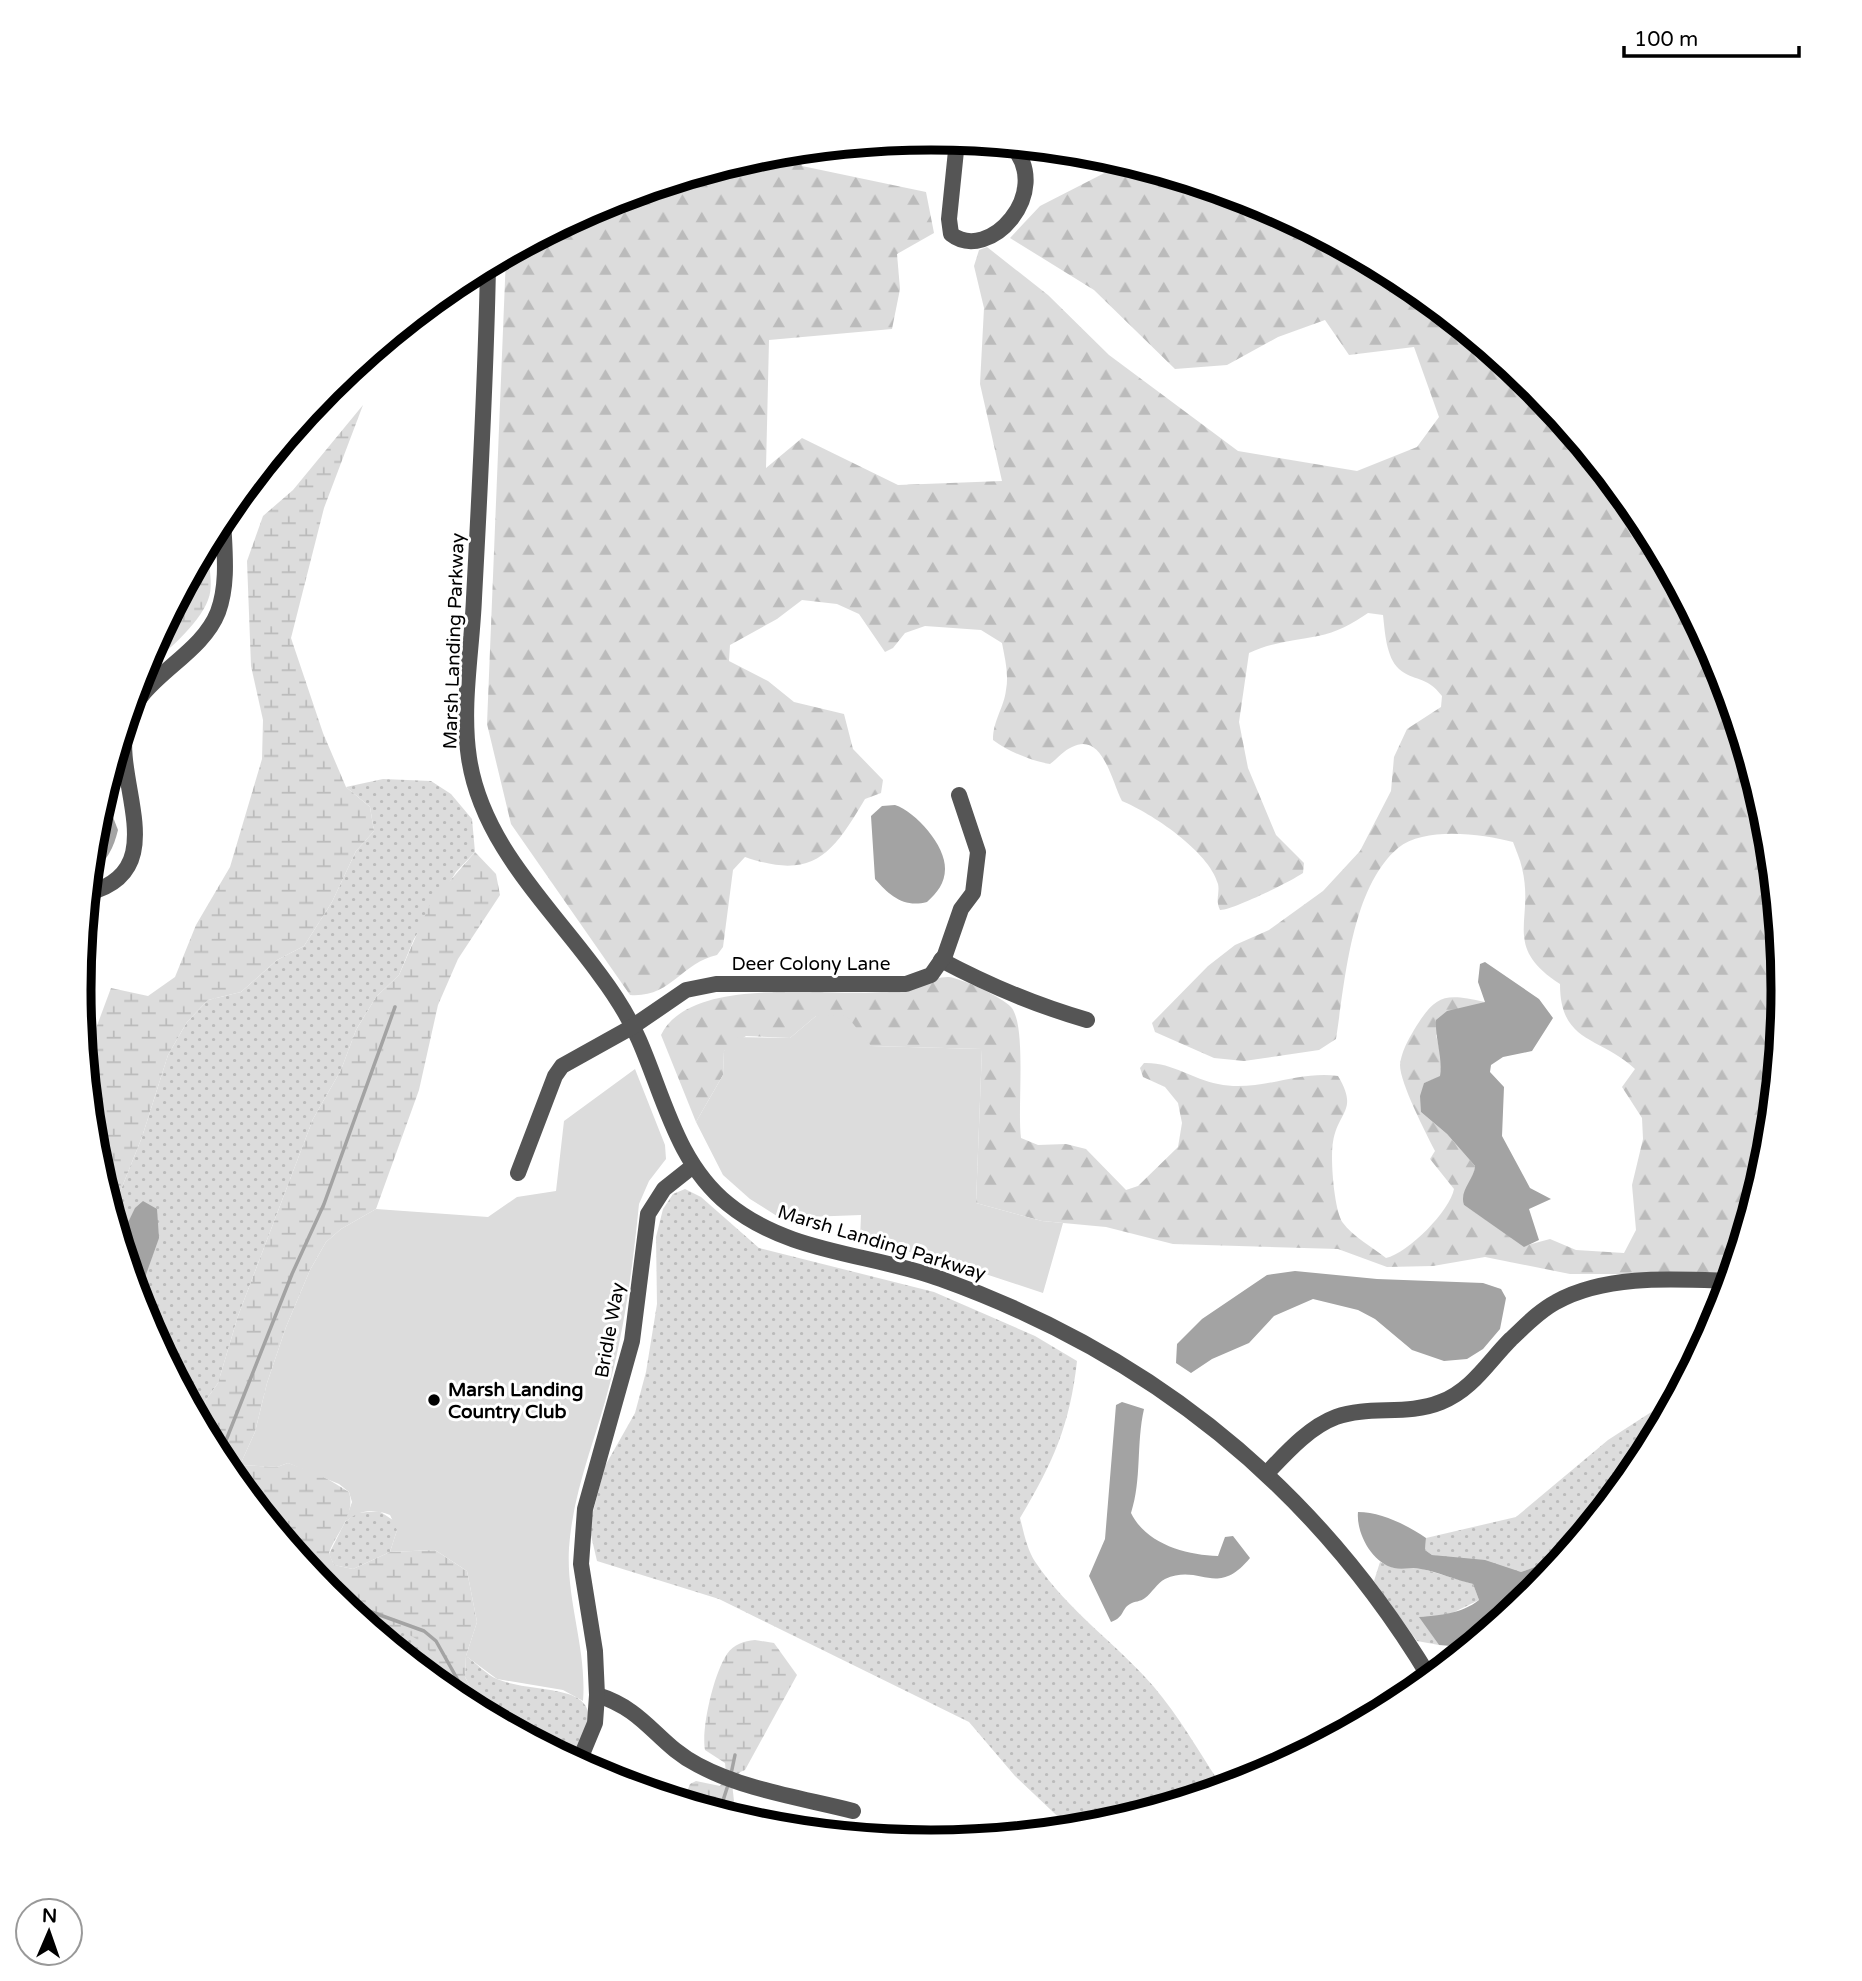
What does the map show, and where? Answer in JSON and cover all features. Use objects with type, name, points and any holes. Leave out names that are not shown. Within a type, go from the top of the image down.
[{"type":"street","points":[[956,151],[949,219],[951,234],[961,242],[976,243],[995,233],[1013,216],[1026,195],[1028,173],[1018,155]]},
{"type":"street","name":"Marsh Landing Parkway","points":[[488,277],[467,728],[474,782],[482,808],[506,853],[600,974],[632,1027],[674,1130],[693,1166],[727,1203],[766,1229],[816,1247],[930,1275],[983,1294],[1073,1335],[1155,1384],[1266,1474],[1360,1576],[1424,1670]]},
{"type":"street","points":[[147,691],[194,645],[217,615],[225,581],[224,539]]},
{"type":"street","points":[[97,889],[111,884],[132,859],[136,831],[125,755]]},
{"type":"street","name":"Deer Colony Lane","points":[[518,1173],[555,1076],[562,1066],[571,1058],[632,1027],[686,990],[706,986],[906,984],[931,975],[941,960],[961,909],[972,893],[977,873],[978,852],[959,795]]},
{"type":"street","points":[[941,960],[985,984],[1042,1007],[1087,1020]]},
{"type":"street","name":"Bridle Way","points":[[582,1754],[595,1723],[597,1695],[595,1651],[581,1564],[585,1509],[630,1350],[649,1214],[664,1189],[693,1166]]},
{"type":"street","points":[[1266,1474],[1292,1447],[1336,1417],[1415,1409],[1454,1396],[1471,1384],[1525,1325],[1544,1310],[1571,1295],[1658,1280],[1719,1281]]},
{"type":"street","points":[[597,1695],[630,1708],[687,1759],[722,1777],[853,1811]]},
{"type":"green space","points":[[801,161],[802,166],[926,192],[934,233],[897,254],[900,289],[892,329],[769,340],[766,468],[802,438],[898,485],[1002,481],[980,384],[984,308],[974,266],[979,250],[987,247],[1048,295],[1109,355],[1238,451],[1357,471],[1417,447],[1439,417],[1414,347],[1349,355],[1325,320],[1278,337],[1227,365],[1175,369],[1094,290],[1010,238],[1040,206],[1110,170],[1201,195],[1252,214],[1303,237],[1398,292],[1485,359],[1525,397],[1563,437],[1629,524],[1658,570],[1707,669],[1726,720],[1755,827],[1764,881],[1771,990],[1764,1100],[1755,1154],[1742,1208],[1721,1274],[1570,1274],[1485,1257],[1433,1266],[1387,1267],[1338,1249],[1173,1244],[1106,1227],[1042,1221],[976,1203],[982,1049],[871,1046],[816,1016],[790,1038],[746,1036],[724,1051],[723,1075],[696,1122],[661,1035],[677,1016],[700,1003],[762,992],[882,992],[936,979],[955,978],[999,998],[1011,1007],[1016,1017],[1020,1048],[1021,1138],[1038,1145],[1066,1144],[1086,1149],[1126,1190],[1138,1186],[1178,1147],[1182,1123],[1178,1103],[1165,1087],[1143,1077],[1140,1068],[1144,1063],[1164,1065],[1209,1082],[1233,1086],[1308,1076],[1338,1076],[1347,1097],[1347,1104],[1332,1149],[1337,1207],[1347,1228],[1386,1258],[1395,1255],[1427,1230],[1445,1208],[1454,1189],[1430,1159],[1435,1151],[1409,1095],[1400,1065],[1407,1042],[1429,1009],[1442,999],[1460,998],[1485,1002],[1475,1006],[1436,1035],[1442,1060],[1440,1077],[1424,1083],[1421,1112],[1447,1134],[1475,1166],[1464,1205],[1524,1246],[1550,1239],[1576,1250],[1624,1253],[1636,1230],[1632,1185],[1643,1139],[1642,1118],[1622,1087],[1635,1069],[1575,1029],[1562,1004],[1560,984],[1531,957],[1525,944],[1525,887],[1513,842],[1486,836],[1438,834],[1409,841],[1382,865],[1360,911],[1353,937],[1336,1039],[1319,1050],[1244,1061],[1214,1058],[1155,1032],[1152,1023],[1208,966],[1235,945],[1269,930],[1323,891],[1360,851],[1391,791],[1394,757],[1407,729],[1441,707],[1442,696],[1436,689],[1404,673],[1391,658],[1383,615],[1368,613],[1331,633],[1275,644],[1249,653],[1239,722],[1248,768],[1276,835],[1304,863],[1303,873],[1248,901],[1220,910],[1218,884],[1203,859],[1163,824],[1122,801],[1105,761],[1091,746],[1083,744],[1072,747],[1050,764],[1020,755],[993,740],[1007,684],[1002,643],[981,630],[925,626],[905,633],[893,648],[885,652],[859,614],[837,604],[802,600],[777,619],[730,645],[729,661],[768,681],[794,702],[844,714],[853,749],[883,780],[881,793],[865,799],[842,834],[819,857],[788,866],[745,857],[733,870],[723,947],[717,955],[694,965],[666,986],[644,994],[630,995],[511,824],[487,724],[506,266],[559,237],[661,195],[714,179]]},
{"type":"green space","points":[[363,405],[324,508],[291,638],[323,733],[346,787],[370,807],[374,831],[356,851],[332,902],[304,946],[277,960],[241,992],[208,1000],[187,1022],[168,1055],[142,1137],[118,1198],[98,1100],[93,1037],[111,988],[148,996],[175,977],[196,925],[230,867],[262,759],[263,720],[251,666],[247,561],[263,516],[293,490]]},
{"type":"green space","points":[[209,562],[210,595],[197,620],[161,656]]},
{"type":"green space","points":[[383,779],[431,781],[451,794],[472,819],[475,852],[456,872],[414,939],[399,975],[376,997],[356,1030],[341,1070],[313,1119],[238,1316],[218,1383],[206,1400],[205,1411],[155,1312],[136,1261],[118,1198],[142,1137],[168,1055],[187,1022],[208,1000],[241,992],[277,960],[304,946],[332,902],[356,851],[374,831],[370,807],[346,787]]},
{"type":"green space","points":[[475,852],[496,874],[500,895],[458,959],[438,1005],[419,1090],[376,1209],[341,1229],[326,1242],[310,1270],[286,1327],[267,1383],[255,1432],[240,1465],[277,1467],[288,1463],[321,1475],[349,1492],[348,1516],[329,1553],[334,1565],[353,1569],[390,1552],[435,1550],[467,1571],[477,1622],[466,1656],[465,1677],[475,1696],[450,1679],[432,1653],[413,1636],[388,1631],[377,1622],[299,1544],[233,1457],[205,1411],[206,1400],[218,1383],[238,1316],[313,1119],[341,1070],[356,1030],[376,997],[399,975],[430,904]]},
{"type":"green space","points":[[846,1015],[871,1046],[982,1049],[976,1203],[1042,1221],[1063,1223],[1043,1293],[955,1264],[860,1239],[861,1215],[780,1218],[750,1199],[723,1175],[696,1122],[723,1075],[724,1051],[732,1037],[790,1038],[816,1016]]},
{"type":"green space","name":"Marsh Landing Country Club","points":[[635,1069],[665,1145],[666,1159],[649,1181],[639,1204],[620,1339],[571,1527],[570,1587],[582,1663],[583,1701],[563,1690],[497,1679],[466,1656],[477,1622],[467,1571],[435,1550],[390,1552],[397,1530],[390,1515],[366,1511],[345,1522],[352,1502],[349,1492],[339,1484],[288,1463],[277,1467],[240,1465],[255,1432],[267,1383],[286,1327],[310,1270],[326,1242],[341,1229],[376,1209],[488,1217],[517,1197],[556,1191],[564,1121]]},
{"type":"green space","points":[[685,1189],[701,1197],[759,1248],[934,1292],[1035,1336],[1077,1361],[1065,1424],[1051,1461],[1020,1518],[1028,1547],[1036,1563],[1063,1597],[1164,1699],[1218,1780],[1148,1802],[1061,1820],[1015,1776],[969,1722],[719,1599],[597,1561],[589,1527],[605,1466],[635,1413],[646,1372],[657,1304],[656,1237],[663,1209],[673,1194]]},
{"type":"green space","points":[[1661,1406],[1597,1502],[1543,1564],[1521,1572],[1432,1555],[1425,1550],[1426,1538],[1516,1517],[1608,1440]]},
{"type":"green space","points":[[379,1511],[396,1522],[397,1530],[390,1552],[353,1569],[334,1565],[329,1554],[345,1522],[356,1513]]},
{"type":"green space","points":[[1380,1562],[1394,1568],[1423,1569],[1473,1584],[1479,1600],[1448,1615],[1420,1617],[1439,1645],[1417,1641],[1374,1581]]},
{"type":"green space","points":[[388,1631],[414,1635],[426,1644],[450,1679],[420,1657]]},
{"type":"green space","points":[[747,1641],[774,1643],[797,1675],[745,1770],[740,1772],[732,1783],[734,1801],[732,1806],[686,1794],[690,1784],[696,1781],[720,1786],[726,1774],[725,1763],[705,1750],[705,1728],[722,1663],[733,1648]]},
{"type":"green space","points":[[466,1656],[497,1679],[571,1695],[583,1702],[589,1715],[586,1734],[577,1752],[475,1696],[465,1677]]},
{"type":"shaded area","points":[[895,805],[920,822],[941,850],[945,874],[937,891],[927,902],[904,902],[886,891],[875,879],[871,816],[882,806]]},
{"type":"shaded area","points":[[111,812],[118,830],[101,865],[107,827]]},
{"type":"shaded area","points":[[1485,962],[1539,999],[1553,1018],[1532,1051],[1503,1057],[1491,1065],[1490,1072],[1504,1087],[1502,1136],[1530,1188],[1551,1199],[1529,1209],[1539,1240],[1524,1247],[1464,1205],[1463,1195],[1475,1166],[1447,1134],[1421,1112],[1420,1096],[1424,1083],[1440,1076],[1436,1020],[1447,1011],[1485,1002],[1478,982],[1480,964]]},
{"type":"shaded area","points":[[143,1201],[157,1209],[159,1238],[144,1281],[126,1227],[135,1208]]},
{"type":"shaded area","points":[[1295,1271],[1377,1279],[1483,1283],[1501,1289],[1506,1298],[1500,1329],[1483,1349],[1467,1359],[1444,1361],[1412,1350],[1375,1319],[1358,1310],[1313,1299],[1274,1316],[1249,1343],[1212,1359],[1191,1373],[1176,1363],[1177,1344],[1202,1319],[1267,1275]]},
{"type":"shaded area","points":[[1122,1402],[1144,1409],[1137,1487],[1131,1513],[1138,1524],[1146,1533],[1168,1546],[1206,1555],[1218,1556],[1225,1537],[1233,1536],[1250,1558],[1227,1576],[1208,1578],[1178,1575],[1165,1579],[1145,1598],[1127,1606],[1119,1618],[1111,1622],[1089,1576],[1105,1539],[1116,1405]]},
{"type":"shaded area","points":[[1358,1512],[1367,1513],[1411,1528],[1426,1538],[1425,1550],[1432,1555],[1485,1560],[1521,1572],[1546,1562],[1485,1622],[1455,1646],[1439,1645],[1419,1617],[1450,1613],[1472,1605],[1479,1600],[1473,1584],[1418,1568],[1397,1569],[1386,1565],[1372,1554],[1367,1546]]},
{"type":"waterway","points":[[225,1444],[292,1274],[324,1204],[395,1007]]},
{"type":"waterway","points":[[363,1609],[424,1631],[436,1641],[462,1688]]},
{"type":"waterway","points":[[731,1774],[735,1755]]},
{"type":"waterway","points":[[722,1804],[728,1785]]},
{"type":"place","name":"Marsh Landing Country Club","points":[[434,1400]]}]
